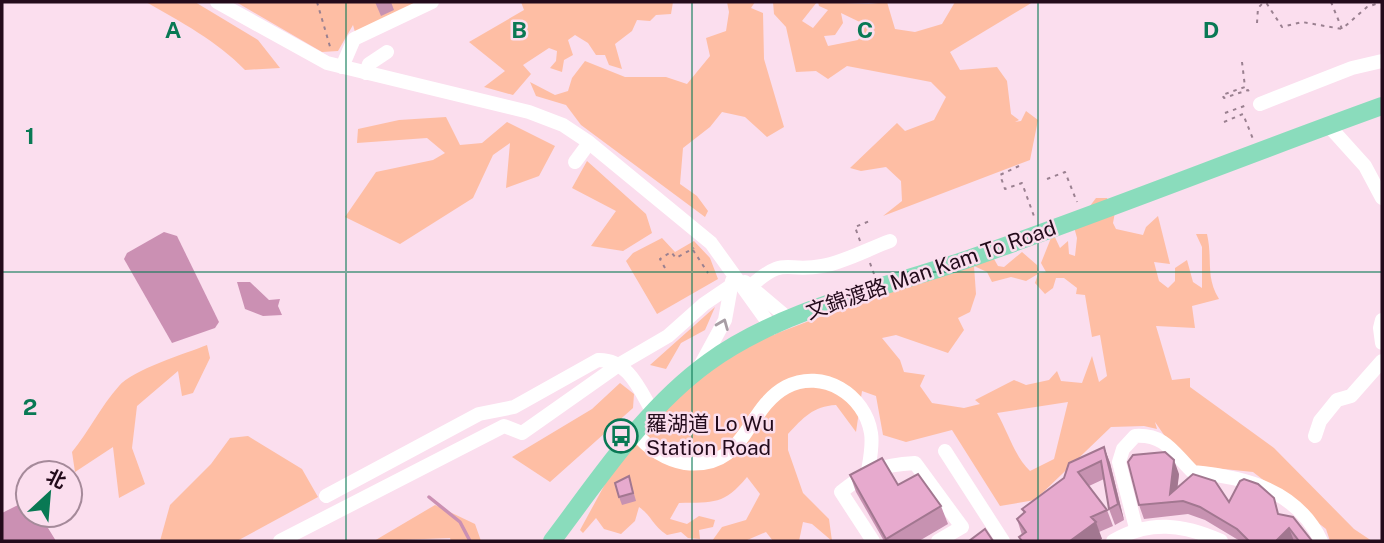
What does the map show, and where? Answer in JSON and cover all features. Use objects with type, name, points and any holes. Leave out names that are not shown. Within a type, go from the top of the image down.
[{"type":"main road","name":"文錦渡路 Man Kam To Road","points":[[552,541],[636,433],[698,370],[772,328],[984,254],[1382,106]]},
{"type":"street","points":[[217,2],[327,63],[528,112],[563,125],[589,143],[710,243],[732,279],[772,328]]},
{"type":"street","points":[[342,67],[354,39],[432,2]]},
{"type":"street","points":[[366,73],[371,61],[387,52]]},
{"type":"street","points":[[1261,104],[1352,68],[1382,61]]},
{"type":"street","points":[[1328,124],[1365,166],[1382,198]]},
{"type":"street","points":[[575,162],[589,143]]},
{"type":"street","points":[[751,286],[771,268],[780,265],[824,266],[890,241]]},
{"type":"street","points":[[732,279],[751,286],[790,320]]},
{"type":"street","points":[[280,541],[504,426],[522,433],[620,364],[668,336],[732,279]]},
{"type":"street","points":[[698,370],[725,320],[732,279]]},
{"type":"street","points":[[1382,320],[1382,343]]},
{"type":"street","points":[[327,496],[479,414],[514,407],[598,360],[620,364],[635,381],[654,414]]},
{"type":"street","points":[[1314,436],[1320,421],[1337,400],[1351,396],[1382,361]]},
{"type":"street","points":[[636,433],[644,443],[671,459],[688,463],[712,461],[737,446],[777,393],[798,383],[815,381],[832,384],[856,400],[888,465]]},
{"type":"street","points":[[499,411],[504,426]]},
{"type":"street","points":[[1136,528],[1119,462],[1123,449],[1135,436],[1148,435],[1162,440],[1194,472],[1227,475],[1265,486],[1315,527],[1321,541]]},
{"type":"street","points":[[868,471],[872,437]]},
{"type":"street","points":[[945,451],[1003,541]]},
{"type":"street","points":[[873,541],[841,492],[868,471],[888,465],[915,463],[962,527],[938,541]]},
{"type":"street","points":[[1113,541],[1136,528],[1189,528],[1220,541]]},
{"type":"path","points":[[317,2],[332,54]]},
{"type":"path","points":[[1331,2],[1342,29]]},
{"type":"path","points":[[1258,23],[1258,8],[1263,3],[1282,27],[1301,22],[1342,29],[1367,8],[1382,2]]},
{"type":"path","points":[[1225,113],[1254,103],[1248,90],[1224,98],[1222,95],[1245,87],[1242,62]]},
{"type":"path","points":[[1224,122],[1243,114],[1255,142]]},
{"type":"path","points":[[1019,166],[1000,174],[1005,189],[1022,183],[1036,220]]},
{"type":"path","points":[[1048,179],[1065,172],[1078,204]]},
{"type":"path","points":[[862,244],[855,227],[872,220]]},
{"type":"path","points":[[665,268],[660,260],[671,252],[676,258],[700,243]]},
{"type":"path","points":[[692,249],[708,273]]},
{"type":"shaded area","points":[[146,2],[195,2],[258,40],[280,68],[245,70],[211,41]]},
{"type":"shaded area","points":[[236,2],[433,2],[357,39],[353,25],[338,51],[322,52]]},
{"type":"shaded area","points":[[521,2],[673,2],[671,14],[656,15],[650,21],[637,20],[632,31],[615,44],[622,69],[609,65],[605,55],[596,55],[588,43],[575,35],[568,40],[573,55],[564,60],[562,72],[550,68],[556,61],[557,51],[549,48],[523,65],[531,74],[513,95],[484,87],[505,71],[469,42],[524,10]]},
{"type":"shaded area","points":[[727,2],[755,2],[751,8],[763,13],[764,59],[784,127],[767,137],[745,117],[722,112],[710,127],[683,148],[680,184],[697,196],[708,211],[705,217],[581,125],[566,105],[536,96],[530,82],[555,95],[568,91],[572,78],[585,61],[625,77],[666,77],[687,84],[710,56],[706,38],[726,31],[729,12]]},
{"type":"shaded area","points":[[773,2],[817,2],[802,21],[813,28],[828,10],[819,6],[818,2],[887,2],[895,29],[915,32],[942,24],[955,2],[1033,2],[950,52],[960,70],[997,67],[1007,81],[1011,114],[1019,120],[1015,122],[1021,121],[1026,111],[1038,120],[1030,160],[883,216],[902,201],[901,181],[886,167],[861,171],[850,168],[897,123],[905,131],[934,120],[946,97],[931,82],[847,66],[828,79],[816,71],[796,72],[786,27],[774,14]],"holes":[[[841,13],[866,25],[858,40],[828,46],[824,36],[835,35],[843,23]]]},
{"type":"shaded area","points":[[446,117],[460,145],[482,143],[507,122],[555,146],[539,176],[506,188],[510,143],[493,155],[473,198],[400,244],[345,217],[376,172],[433,160],[445,153],[427,138],[357,143],[358,129],[399,120]]},
{"type":"shaded area","points":[[587,161],[646,214],[652,233],[623,251],[591,246],[616,211],[572,188]]},
{"type":"shaded area","points":[[1096,198],[1107,198],[1115,212],[1113,223],[1116,229],[1143,235],[1146,227],[1158,216],[1170,264],[1154,262],[1159,281],[1168,288],[1175,281],[1175,268],[1187,260],[1193,282],[1202,288],[1202,247],[1196,234],[1207,234],[1212,283],[1219,299],[1192,306],[1195,328],[1156,326],[1172,380],[1190,378],[1190,387],[1274,448],[1354,529],[1372,541],[1330,541],[1326,529],[1253,472],[1185,465],[1155,422],[1157,429],[1144,426],[1111,427],[1035,500],[1000,506],[952,430],[906,442],[883,435],[876,396],[862,391],[856,432],[836,405],[815,410],[788,434],[788,450],[803,493],[829,519],[832,541],[812,524],[803,522],[799,541],[773,541],[766,532],[745,541],[712,541],[722,527],[746,520],[760,494],[747,477],[732,493],[718,500],[679,503],[670,519],[687,524],[699,516],[715,520],[713,527],[699,530],[700,539],[688,538],[681,532],[667,535],[639,507],[635,521],[621,534],[604,529],[596,518],[583,533],[580,530],[628,442],[725,353],[990,252],[998,266],[1004,267],[1022,252],[1037,265],[1039,273],[1046,272],[1041,263],[1053,233],[1060,248],[1068,241],[1069,254],[1075,256],[1077,238],[1074,227]],"holes":[[[974,266],[987,272],[992,282],[1011,277],[1026,281],[1038,274],[1035,283],[1045,294],[1053,288],[1056,278],[1064,278],[1077,288],[1076,294],[1085,295],[1092,337],[1100,335],[1107,376],[1099,382],[1092,356],[1082,383],[1061,381],[1057,371],[1049,380],[1026,385],[1014,380],[975,400],[980,404],[964,408],[932,403],[920,386],[925,375],[904,372],[900,360],[882,338],[896,335],[948,353],[964,330],[958,318],[970,312],[976,294]],[[1068,402],[1054,459],[1030,471],[1016,452],[997,413]]]},
{"type":"shaded area","points":[[164,232],[177,236],[219,322],[215,328],[172,343],[124,259],[127,253]]},
{"type":"shaded area","points":[[662,238],[675,252],[694,241],[710,258],[718,279],[657,314],[626,261],[633,253]]},
{"type":"shaded area","points":[[237,282],[250,282],[269,300],[280,299],[278,306],[282,315],[263,316],[245,309]]},
{"type":"shaded area","points":[[715,307],[705,330],[681,343],[666,369],[650,365]]},
{"type":"shaded area","points":[[207,345],[210,358],[193,393],[182,396],[178,371],[137,406],[132,448],[145,484],[119,498],[113,447],[84,466],[84,459],[73,459],[72,452],[119,386],[135,374]]},
{"type":"shaded area","points":[[620,383],[634,394],[633,408],[550,482],[512,457],[592,409]]},
{"type":"shaded area","points":[[248,436],[302,469],[318,497],[237,541],[160,541],[170,505],[211,464],[230,438]]},
{"type":"shaded area","points":[[435,505],[475,524],[481,541],[451,541],[450,538],[374,541]]},
{"type":"shaded area","points":[[14,507],[14,529],[49,529],[56,541],[2,541],[2,513]]},
{"type":"building","points":[[1104,447],[1118,504],[1109,509],[1101,461],[1078,472],[1107,510],[1091,517],[1096,522],[1070,541],[1022,541],[1019,537],[1026,532],[1017,519],[1025,512],[1022,509],[1064,478],[1069,463]]},
{"type":"building","points":[[1165,452],[1174,460],[1170,494],[1193,474],[1215,481],[1229,502],[1240,481],[1244,479],[1258,484],[1274,498],[1278,514],[1293,517],[1312,541],[1299,541],[1289,528],[1276,541],[1249,541],[1237,529],[1200,507],[1183,501],[1139,505],[1128,462],[1133,455]]},
{"type":"building","points":[[882,458],[898,485],[918,474],[941,506],[886,539],[850,475]]},
{"type":"building","points":[[629,476],[633,493],[619,497],[615,483]]},
{"type":"building","points":[[985,529],[993,541],[969,541]]},
{"type":"waterway","points":[[429,497],[460,522],[470,541]]},
{"type":"place","name":"羅湖道 Lo Wu Station Road","points":[[621,436]]}]
